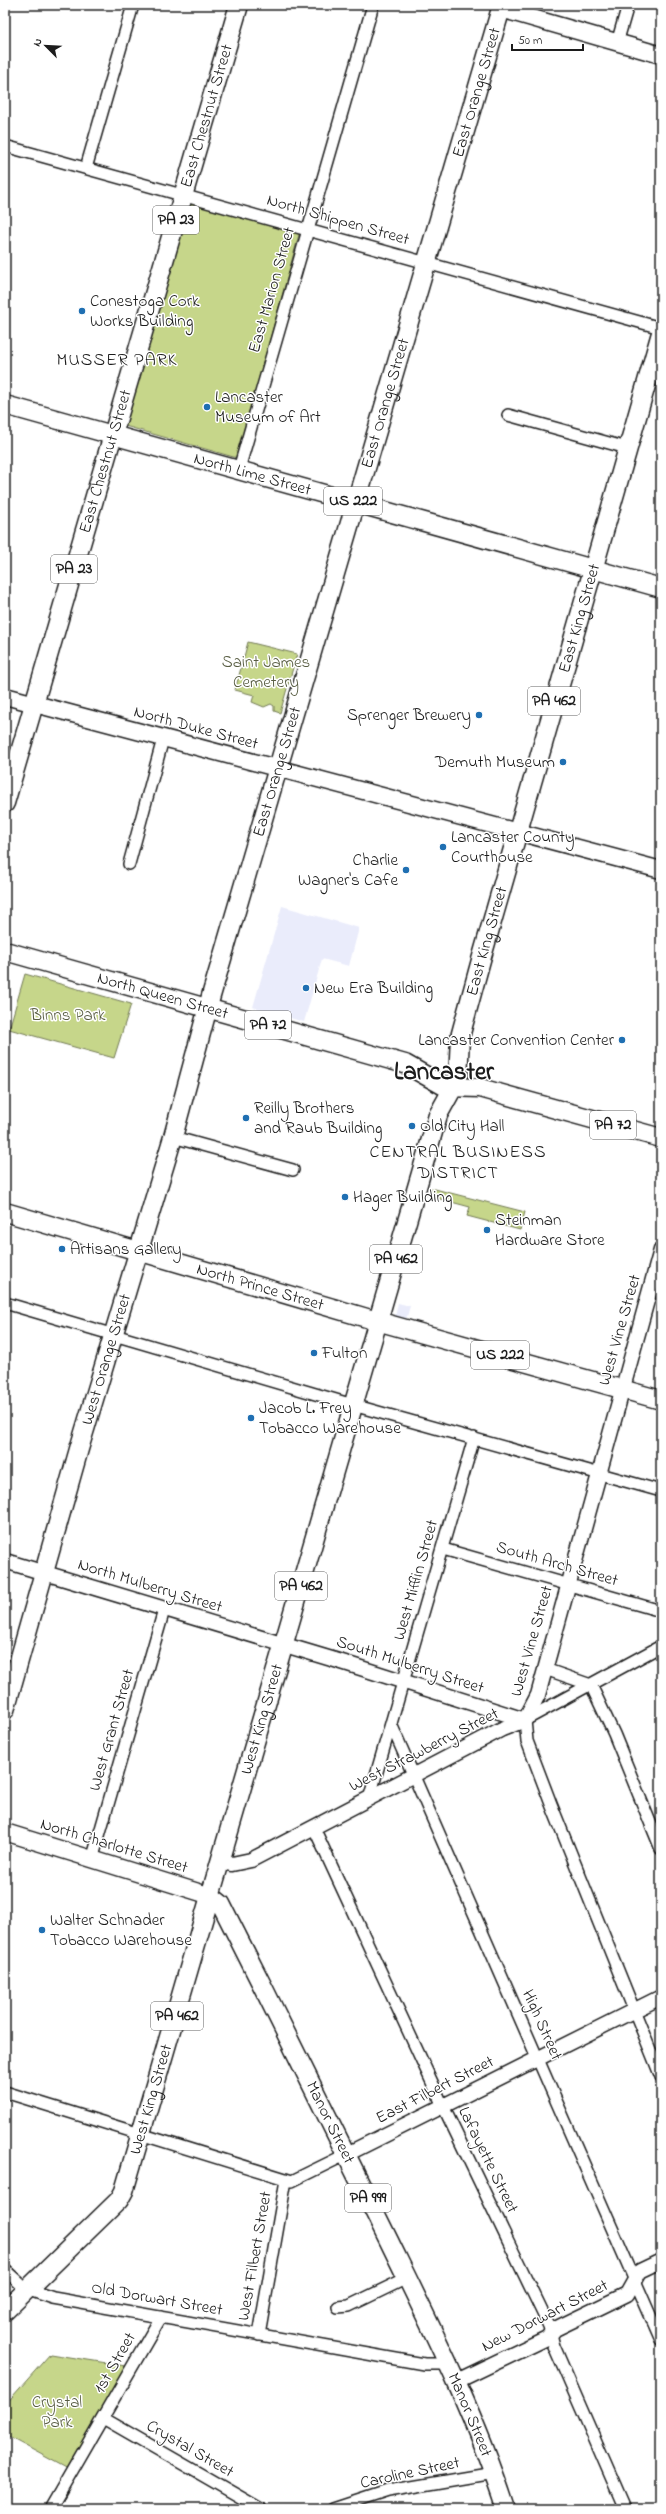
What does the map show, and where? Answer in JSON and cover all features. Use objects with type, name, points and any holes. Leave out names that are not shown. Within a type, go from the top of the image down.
[{"type":"main road","name":"East Chestnut Street","points":[[5,803],[239,5]]},
{"type":"main road","points":[[497,6],[661,55]]},
{"type":"main road","name":"East Orange Street","points":[[208,1008],[426,262],[497,6]]},
{"type":"main road","name":"East King Street","points":[[455,1088],[460,1068],[462,1030],[592,569],[661,333]]},
{"type":"main road","name":"North Lime Street","points":[[5,405],[239,469],[592,569]]},
{"type":"main road","name":"US 222","points":[[592,569],[661,588]]},
{"type":"main road","name":"North Duke Street","points":[[5,696],[278,770],[661,870]]},
{"type":"main road","name":"North Queen Street","points":[[5,951],[405,1064],[418,1070],[435,1082],[455,1088]]},
{"type":"main road","name":"West Orange Street","points":[[5,1710],[173,1137],[208,1008]]},
{"type":"main road","name":"PA 72","points":[[455,1088],[480,1088],[661,1138]]},
{"type":"main road","name":"West King Street","points":[[5,2311],[119,2200],[124,2191],[142,2135],[438,1115],[455,1088]]},
{"type":"main road","name":"North Prince Street","points":[[5,1212],[377,1321]]},
{"type":"main road","name":"US 222","points":[[377,1321],[661,1400]]},
{"type":"main road","name":"North Charlotte Street","points":[[5,1832],[211,1896]]},
{"type":"main road","name":"Manor Street","points":[[211,1896],[221,1904],[347,2154],[457,2381],[494,2473],[506,2509]]},
{"type":"street","points":[[86,168],[133,5]]},
{"type":"street","name":"East Marion Street","points":[[239,469],[307,229],[373,5]]},
{"type":"street","points":[[617,43],[628,5]]},
{"type":"street","name":"North Shippen Street","points":[[5,146],[184,194],[661,328]]},
{"type":"street","points":[[508,414],[627,448]]},
{"type":"street","points":[[129,864],[163,739]]},
{"type":"street","points":[[173,1137],[293,1170]]},
{"type":"street","name":"West Vine Street","points":[[661,1250],[658,1269],[598,1473],[538,1695],[525,1720],[527,1741],[661,2077]]},
{"type":"street","points":[[5,1303],[353,1405],[661,1491]]},
{"type":"street","name":"West Mifflin Street","points":[[369,1799],[443,1549],[474,1438]]},
{"type":"street","name":"South Arch Street","points":[[443,1549],[661,1611]]},
{"type":"street","name":"North Mulberry Street","points":[[5,1561],[284,1645]]},
{"type":"street","name":"West Grant Street","points":[[92,1860],[164,1610]]},
{"type":"street","name":"South Mulberry Street","points":[[284,1645],[525,1720]]},
{"type":"street","name":"West Strawberry Street","points":[[221,1862],[232,1864],[246,1862],[502,1729],[525,1720],[661,1646]]},
{"type":"street","points":[[545,1669],[591,1685],[614,1734],[661,1849]]},
{"type":"street","name":"High Street","points":[[391,1724],[661,2340]]},
{"type":"street","name":"Lafayette Street","points":[[314,1828],[443,2106],[551,2333],[554,2346],[625,2509]]},
{"type":"street","points":[[538,2058],[661,1997]]},
{"type":"street","name":"East Filbert Street","points":[[347,2154],[538,2058]]},
{"type":"street","points":[[5,2092],[286,2180]]},
{"type":"street","name":"West Filbert Street","points":[[259,2335],[286,2180],[292,2182],[347,2154]]},
{"type":"street","name":"New Dorwart Street","points":[[457,2381],[547,2338],[555,2329],[626,2294],[640,2271],[661,2261]]},
{"type":"street","points":[[5,2270],[26,2289]]},
{"type":"street","points":[[338,2307],[349,2306],[407,2278]]},
{"type":"street","name":"Old Dorwart Street","points":[[26,2289],[53,2298],[259,2335],[424,2364],[448,2364]]},
{"type":"street","name":"1st Street","points":[[50,2509],[161,2317]]},
{"type":"street","name":"Crystal Street","points":[[103,2418],[261,2509]]},
{"type":"street","name":"Caroline Street","points":[[333,2509],[388,2491],[494,2473]]},
{"type":"shaded area","points":[[282,906],[359,928],[349,966],[322,959],[304,1022],[253,1007]]},
{"type":"shaded area","points":[[398,1303],[410,1306],[406,1320],[395,1317]]},
{"type":"green space","name":"MUSSER PARK","points":[[190,201],[300,231],[237,458],[125,426]]},
{"type":"green space","name":"Saint James Cemetery","points":[[248,642],[297,654],[280,713],[274,711],[274,706],[271,704],[264,707],[252,702],[254,695],[235,690]]},
{"type":"green space","name":"Binns Park","points":[[25,974],[131,1004],[114,1058],[9,1029]]},
{"type":"green space","points":[[431,1188],[525,1212],[520,1230],[467,1216],[470,1207],[429,1196]]},
{"type":"green space","name":"Crystal Park","points":[[50,2354],[132,2367],[72,2471],[5,2435],[5,2405]]},
{"type":"place","name":"Conestoga Cork Works Building","points":[[82,311]]},
{"type":"place","name":"Lancaster Museum of Art","points":[[207,407]]},
{"type":"place","name":"Sprenger Brewery","points":[[479,715]]},
{"type":"place","name":"Demuth Museum","points":[[563,762]]},
{"type":"place","name":"Lancaster County Courthouse","points":[[443,847]]},
{"type":"place","name":"Charlie Wagner's Cafe","points":[[406,870]]},
{"type":"place","name":"New Era Building","points":[[306,988]]},
{"type":"place","name":"Lancaster Convention Center","points":[[622,1040]]},
{"type":"place","name":"Reilly Brothers and Raub Building","points":[[246,1118]]},
{"type":"place","name":"Old City Hall","points":[[412,1126]]},
{"type":"place","name":"Hager Building","points":[[345,1197]]},
{"type":"place","name":"Steinman Hardware Store","points":[[487,1230]]},
{"type":"place","name":"Artisans Gallery","points":[[62,1249]]},
{"type":"place","name":"Fulton","points":[[314,1353]]},
{"type":"place","name":"Jacob L. Frey Tobacco Warehouse","points":[[251,1418]]},
{"type":"place","name":"Walter Schnader Tobacco Warehouse","points":[[42,1930]]},
{"type":"district","name":"MUSSER PARK","points":[[117,361]]},
{"type":"district","name":"Lancaster","points":[[444,1073]]},
{"type":"district","name":"CENTRAL BUSINESS DISTRICT","points":[[458,1163]]}]
